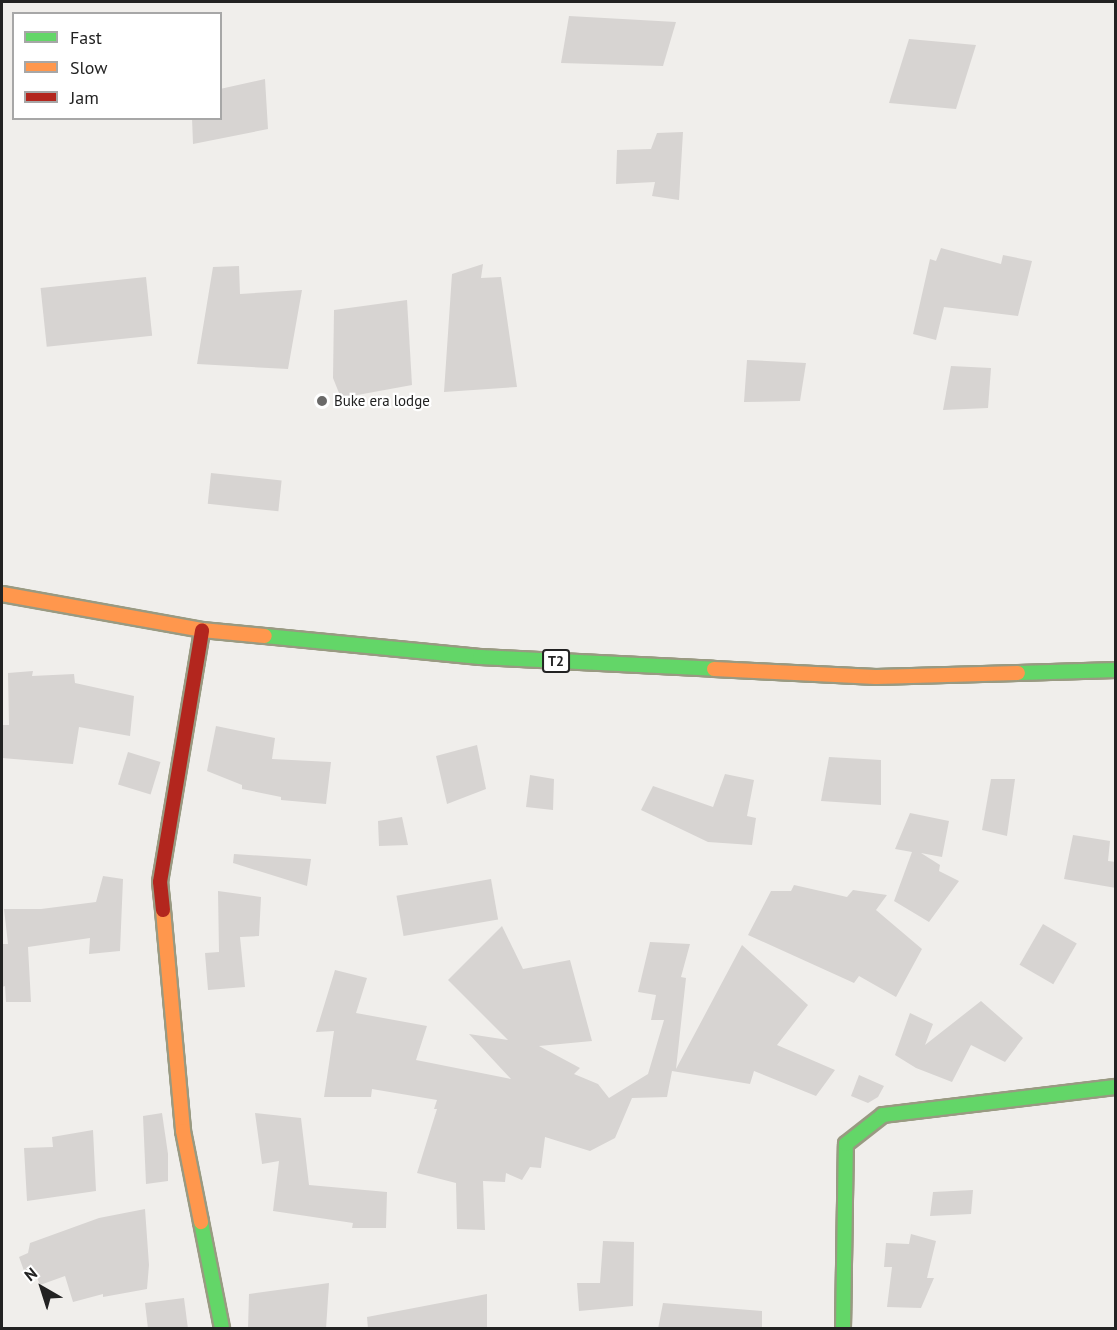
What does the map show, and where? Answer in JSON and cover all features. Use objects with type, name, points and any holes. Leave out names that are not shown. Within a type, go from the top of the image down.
[{"type":"main road","name":"T2","points":[[2,594],[202,630],[480,657],[864,676],[1116,670]]},
{"type":"main road","points":[[202,630],[160,882],[183,1131],[222,1329]]},
{"type":"main road","points":[[843,1329],[846,1144],[883,1115],[1116,1087]]},
{"type":"building","points":[[569,16],[676,22],[663,66],[561,63]]},
{"type":"building","points":[[909,39],[976,45],[956,109],[889,103]]},
{"type":"building","points":[[265,79],[268,129],[193,144],[192,120],[222,120],[222,89]]},
{"type":"building","points":[[683,132],[679,200],[652,196],[655,182],[616,184],[617,150],[651,149],[657,133]]},
{"type":"building","points":[[941,248],[1001,264],[1003,255],[1032,261],[1018,316],[944,307],[936,340],[913,334],[930,259],[936,261]]},
{"type":"building","points":[[483,264],[481,278],[501,277],[517,387],[444,392],[452,274]]},
{"type":"building","points":[[239,266],[240,294],[302,290],[288,369],[197,364],[213,267]]},
{"type":"building","points":[[146,277],[152,336],[47,347],[41,288]]},
{"type":"building","points":[[407,300],[412,385],[341,398],[333,378],[334,310]]},
{"type":"building","points":[[747,360],[806,363],[800,401],[744,402]]},
{"type":"building","points":[[951,366],[991,368],[988,408],[943,410]]},
{"type":"building","points":[[211,473],[282,480],[278,511],[208,504]]},
{"type":"building","points":[[33,671],[32,676],[74,674],[75,683],[134,696],[130,736],[79,727],[73,764],[2,758],[3,725],[9,725],[8,673]]},
{"type":"building","points":[[216,726],[275,738],[272,759],[331,762],[326,804],[281,800],[281,797],[242,789],[242,785],[207,771]]},
{"type":"building","points":[[477,745],[486,789],[447,804],[436,756]]},
{"type":"building","points":[[128,752],[161,762],[151,794],[118,785]]},
{"type":"building","points":[[829,757],[881,760],[881,805],[821,801]]},
{"type":"building","points":[[725,774],[754,780],[747,816],[756,818],[752,845],[708,842],[641,810],[653,786],[713,807]]},
{"type":"building","points":[[530,775],[554,779],[553,810],[526,807]]},
{"type":"building","points":[[991,779],[1015,779],[1007,836],[982,830]]},
{"type":"building","points":[[910,813],[949,821],[942,857],[921,853],[940,865],[939,871],[959,881],[929,922],[894,901],[912,852],[895,849]]},
{"type":"building","points":[[402,817],[408,845],[379,846],[378,821]]},
{"type":"building","points":[[1073,835],[1110,841],[1108,861],[1116,862],[1116,888],[1064,879]]},
{"type":"building","points":[[234,854],[311,859],[307,886],[233,863]]},
{"type":"building","points":[[103,876],[123,879],[120,951],[89,954],[90,938],[28,947],[31,1002],[6,1002],[5,986],[2,987],[2,944],[8,944],[4,909],[41,909],[96,902]]},
{"type":"building","points":[[491,879],[498,919],[404,936],[396,896]]},
{"type":"building","points":[[794,885],[847,897],[853,890],[887,895],[876,910],[922,949],[896,997],[859,976],[854,983],[748,935],[771,891],[791,891]]},
{"type":"building","points":[[218,891],[261,897],[259,936],[240,937],[245,987],[208,990],[205,953],[219,952]]},
{"type":"building","points":[[1043,924],[1077,943],[1053,984],[1020,965]]},
{"type":"building","points":[[502,926],[523,969],[570,960],[592,1041],[539,1046],[580,1068],[574,1074],[598,1084],[609,1098],[648,1074],[664,1020],[651,1020],[656,995],[638,992],[650,942],[690,944],[681,977],[686,978],[676,1069],[742,945],[808,1005],[777,1045],[835,1070],[816,1096],[754,1071],[750,1084],[672,1071],[667,1097],[632,1098],[615,1138],[590,1151],[545,1137],[541,1168],[530,1167],[522,1180],[506,1173],[505,1182],[483,1181],[485,1230],[457,1229],[456,1183],[417,1173],[437,1109],[434,1109],[437,1100],[372,1089],[371,1097],[324,1097],[334,1031],[316,1032],[335,970],[367,978],[356,1013],[427,1026],[416,1060],[511,1079],[469,1034],[508,1040],[448,980]]},
{"type":"building","points":[[981,1001],[1023,1038],[1005,1062],[971,1045],[952,1082],[916,1068],[895,1055],[910,1013],[933,1024],[925,1045]]},
{"type":"building","points":[[859,1075],[884,1086],[878,1097],[868,1103],[851,1096]]},
{"type":"building","points":[[162,1113],[168,1154],[168,1181],[146,1184],[143,1116]]},
{"type":"building","points":[[255,1113],[301,1118],[309,1185],[387,1192],[386,1228],[352,1228],[353,1223],[273,1211],[279,1161],[262,1164]]},
{"type":"building","points":[[93,1130],[96,1191],[27,1201],[24,1148],[53,1147],[52,1137]]},
{"type":"building","points":[[973,1190],[971,1214],[930,1216],[933,1192]]},
{"type":"building","points":[[145,1209],[149,1265],[147,1289],[103,1297],[103,1294],[73,1302],[65,1276],[40,1285],[36,1275],[27,1279],[19,1257],[28,1253],[30,1243],[99,1218]]},
{"type":"building","points":[[911,1234],[936,1241],[927,1278],[934,1278],[921,1308],[887,1307],[892,1267],[884,1267],[886,1243],[909,1244]]},
{"type":"building","points":[[603,1241],[634,1242],[633,1306],[579,1311],[577,1283],[600,1283]]},
{"type":"building","points":[[329,1283],[326,1329],[248,1329],[249,1294]]},
{"type":"building","points":[[487,1294],[487,1329],[368,1329],[367,1317]]},
{"type":"building","points":[[184,1298],[188,1329],[148,1329],[145,1303]]},
{"type":"building","points":[[663,1303],[762,1311],[762,1329],[658,1329]]},
{"type":"traffic: fast","points":[[265,636],[480,657],[714,669]]},
{"type":"traffic: fast","points":[[1018,673],[1116,670]]},
{"type":"traffic: fast","points":[[843,1328],[846,1144],[883,1115],[1116,1087]]},
{"type":"traffic: fast","points":[[201,1222],[222,1328]]},
{"type":"traffic: slow","points":[[2,594],[202,630],[265,636]]},
{"type":"traffic: slow","points":[[714,669],[876,677],[1018,673]]},
{"type":"traffic: slow","points":[[163,910],[183,1131],[201,1222]]},
{"type":"traffic: jam","points":[[163,910],[160,882],[202,630]]},
{"type":"place","name":"Buke era lodge","points":[[322,401]]}]
